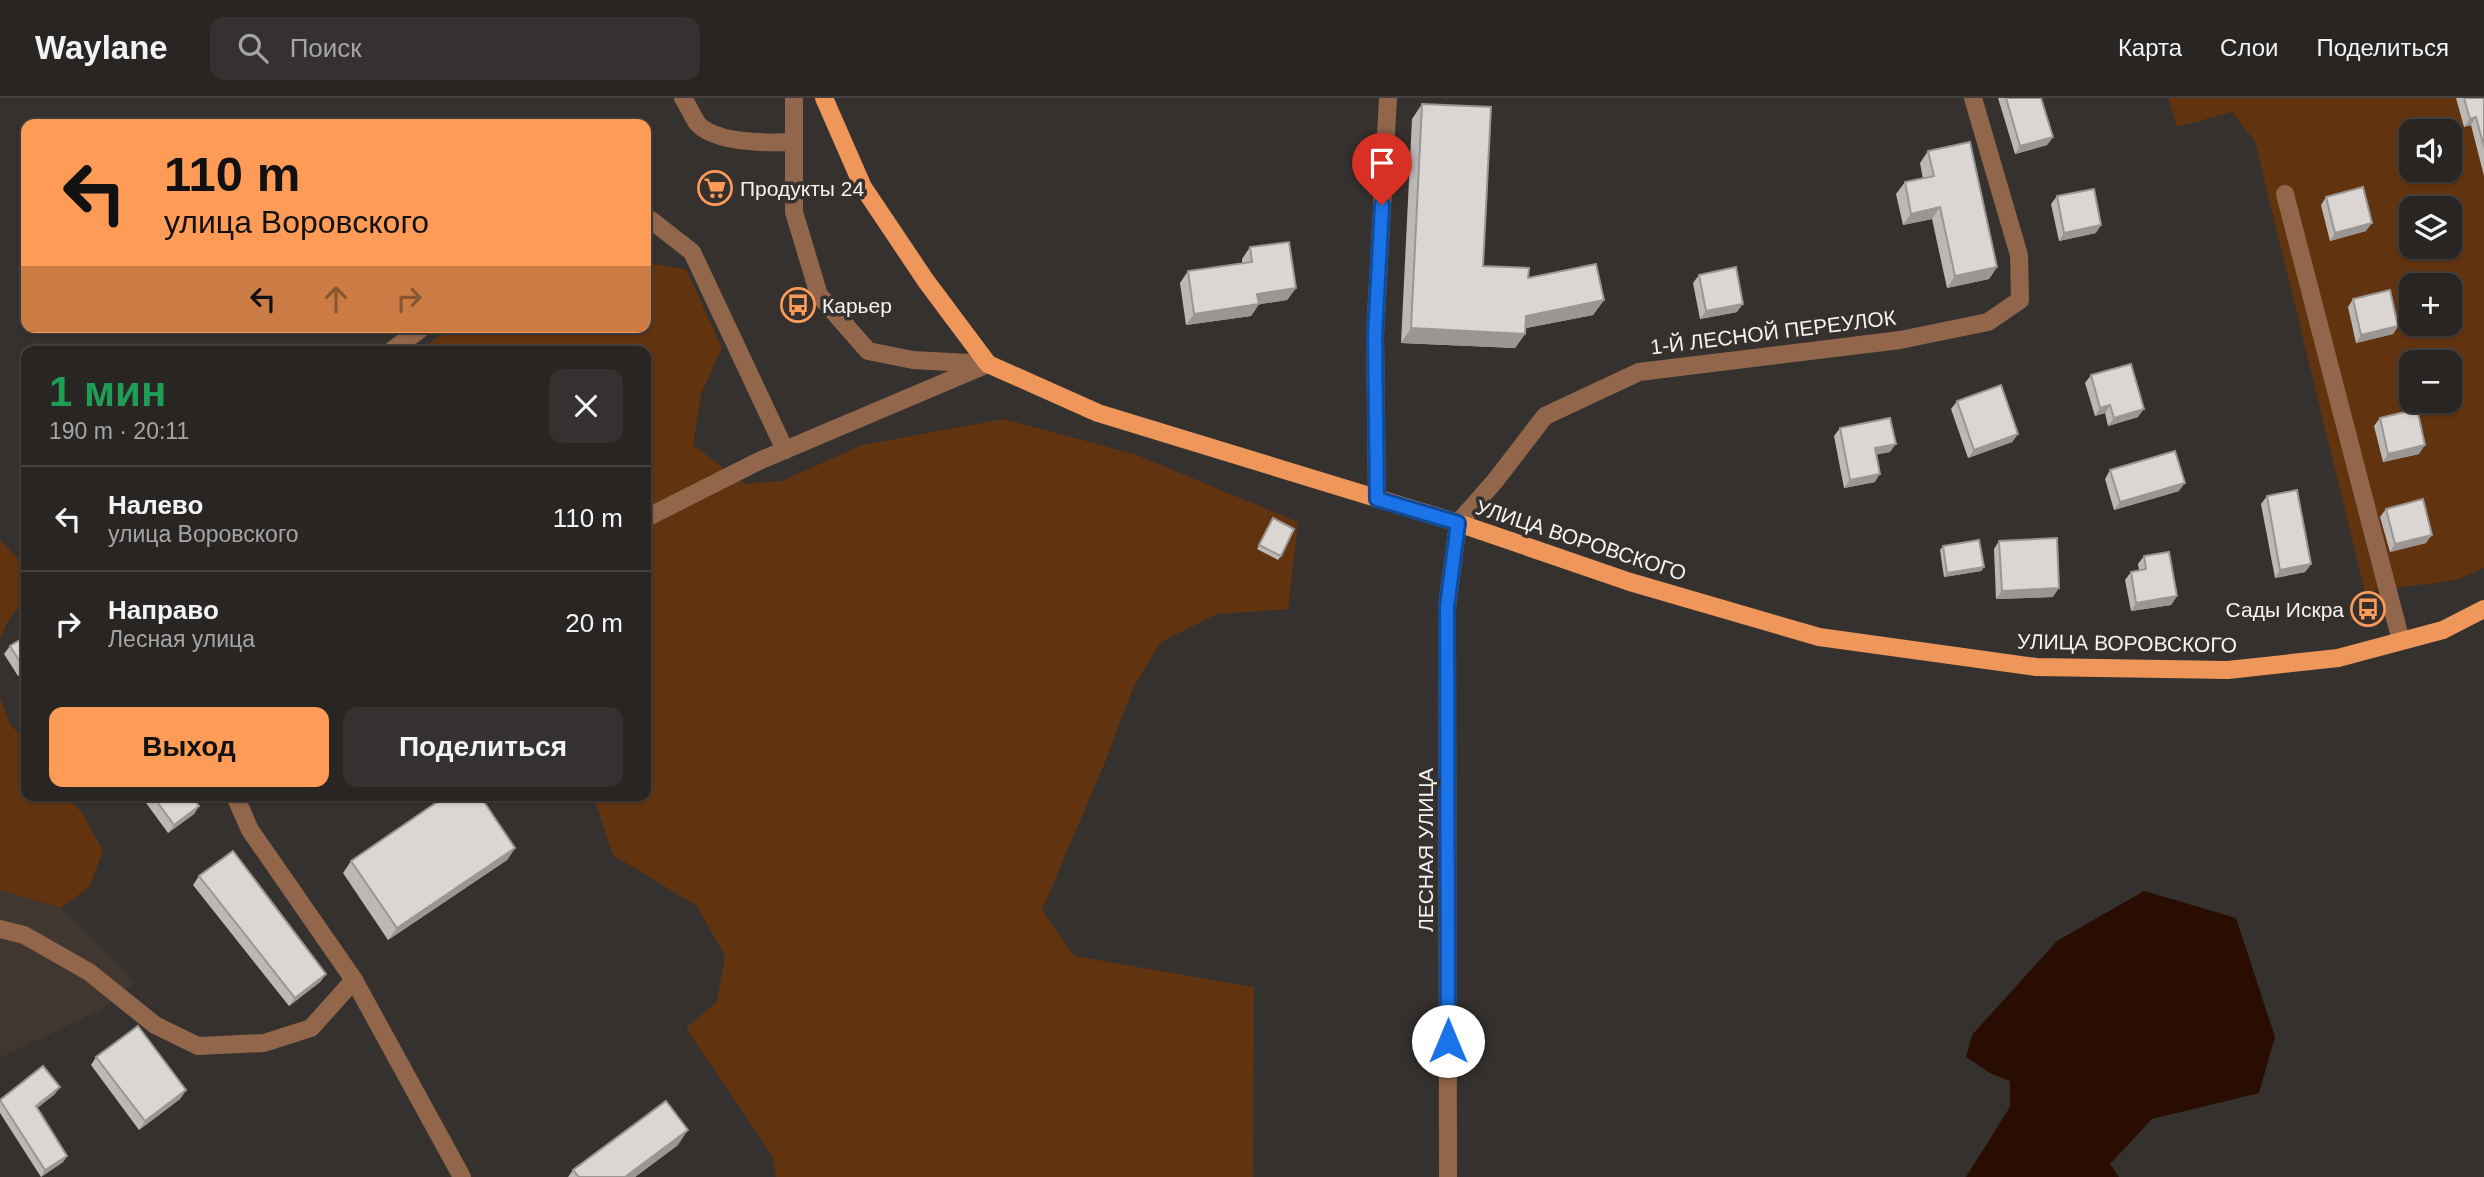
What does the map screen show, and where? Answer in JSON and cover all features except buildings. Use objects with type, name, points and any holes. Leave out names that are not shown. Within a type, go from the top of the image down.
[{"type":"main road","name":"УЛИЦА ВОРОВСКОГО","points":[[824,98],[863,187],[926,281],[988,364],[1098,413],[1458,523],[1630,582],[1819,636],[2036,667],[2228,670],[2337,657],[2443,630],[2484,610]]},
{"type":"street","points":[[683,98],[699,125],[727,139],[766,144],[794,142]]},
{"type":"street","points":[[794,98],[794,212],[818,295],[868,351],[913,360],[988,364]]},
{"type":"street","points":[[1377,499],[1375,335],[1388,98]]},
{"type":"street","name":"1-Й ЛЕСНОЙ ПЕРЕУЛОК","points":[[1458,523],[1495,481],[1545,416],[1639,372],[1900,340],[1987,322],[2020,300],[2019,255],[1973,98]]},
{"type":"street","points":[[2285,194],[2401,641]]},
{"type":"street","points":[[651,220],[692,252],[785,450]]},
{"type":"street","points":[[398,346],[415,333]]},
{"type":"street","points":[[651,516],[785,450],[988,364]]},
{"type":"street","name":"ЛЕСНАЯ УЛИЦА","points":[[1448,1177],[1447,607],[1458,523]]},
{"type":"street","points":[[238,801],[250,830],[354,980],[462,1177]]},
{"type":"street","points":[[0,929],[24,935],[89,972],[155,1025],[198,1046],[264,1043],[311,1028],[354,980]]},
{"type":"shaded area","points":[[2168,98],[2484,98],[2484,568],[2456,580],[2365,592],[2255,142],[2232,112],[2177,127]]},
{"type":"shaded area","points":[[651,264],[686,269],[722,348],[701,394],[693,445],[745,484],[782,481],[862,445],[1004,419],[1134,454],[1298,522],[1288,609],[1217,614],[1161,642],[1133,688],[1105,762],[1042,910],[1074,956],[1254,987],[1253,1177],[776,1177],[772,1156],[686,1028],[717,1002],[725,956],[697,906],[613,855],[595,801],[651,801],[651,346],[426,346],[443,333],[651,333]]},
{"type":"shaded area","points":[[0,540],[21,562],[21,606],[8,620],[0,640]]},
{"type":"shaded area","points":[[0,698],[9,722],[21,738],[21,801],[72,801],[84,816],[103,851],[89,887],[61,908],[0,890]]},
{"type":"shaded area","points":[[0,890],[61,908],[135,982],[104,1008],[0,1058]]},
{"type":"shaded area","points":[[2144,891],[2236,918],[2275,1037],[2259,1093],[2152,1119],[2110,1164],[2119,1177],[1966,1177],[2010,1107],[2010,1081],[1992,1074],[1966,1057],[1972,1035],[2057,941]]},
{"type":"place","name":"Продукты 24","points":[[715,188]]},
{"type":"place","name":"Карьер","points":[[798,305]]},
{"type":"place","name":"Сады Искра","points":[[2368,609]]},
{"type":"route","points":[[1382,205],[1375,335],[1377,499],[1458,523],[1447,607],[1448,1041]]}]
